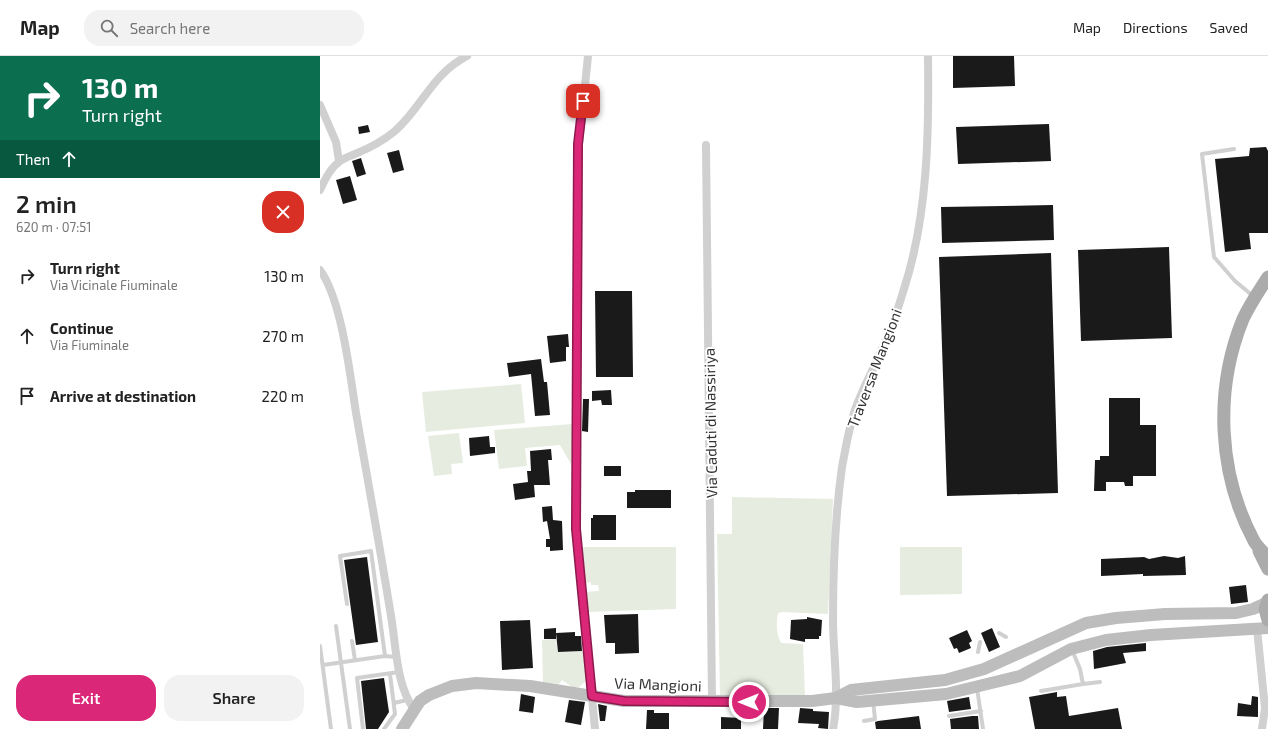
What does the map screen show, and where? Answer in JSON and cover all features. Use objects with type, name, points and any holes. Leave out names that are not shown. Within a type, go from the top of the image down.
[{"type":"main road","points":[[1268,277],[1254,298],[1243,319],[1234,348],[1226,385],[1224,433],[1227,462],[1238,504],[1258,547],[1260,556],[1268,569]]},
{"type":"main road","points":[[1258,547],[1268,558]]},
{"type":"main road","points":[[1267,601],[1265,609],[1268,620]]},
{"type":"street","points":[[320,190],[339,162],[377,144],[395,131],[409,117],[446,68],[467,56]]},
{"type":"street","points":[[588,56],[578,144],[576,529],[595,729]]},
{"type":"street","name":"Traversa Mangioni","points":[[833,729],[836,698],[833,619],[834,558],[842,468],[856,407],[887,338],[904,289],[914,253],[929,130],[928,56]]},
{"type":"street","points":[[320,105],[336,142],[339,162]]},
{"type":"street","name":"Via Caduti di Nassiriya","points":[[706,145],[711,459],[712,702]]},
{"type":"street","points":[[320,270],[331,288],[344,345],[400,672],[411,704]]},
{"type":"street","name":"Via Mangioni","points":[[836,698],[851,690],[874,686],[945,680],[985,668],[1093,622],[1155,615],[1236,612],[1254,609],[1267,601]]},
{"type":"street","points":[[1176,634],[1182,624],[1178,614]]},
{"type":"street","points":[[1155,615],[1151,625],[1156,635]]},
{"type":"street","points":[[1262,629],[1265,708],[1262,729]]},
{"type":"street","name":"Via Mangioni","points":[[402,729],[411,704],[452,686],[476,683],[536,684],[624,701],[812,701],[836,698],[857,702],[875,701],[946,694],[1020,676],[1072,649],[1106,640],[1156,635],[1262,629]]},
{"type":"street","points":[[1067,632],[1077,637],[1072,649]]},
{"type":"street","points":[[1025,651],[1035,656],[1035,668]]},
{"type":"street","points":[[985,668],[995,674],[985,685]]},
{"type":"street","points":[[922,682],[928,689],[923,697]]},
{"type":"street","points":[[874,686],[878,693],[875,701]]},
{"type":"lane","points":[[1234,150],[1202,154],[1214,258],[1235,281],[1254,298]]},
{"type":"lane","points":[[347,604],[340,556],[371,552],[385,656]]},
{"type":"lane","points":[[336,626],[350,729]]},
{"type":"lane","points":[[999,633],[1006,638]]},
{"type":"lane","points":[[352,641],[355,660]]},
{"type":"lane","points":[[978,652],[980,642]]},
{"type":"lane","points":[[320,649],[331,729]]},
{"type":"lane","points":[[1072,649],[1080,669],[1083,684]]},
{"type":"lane","points":[[323,665],[385,656],[398,657]]},
{"type":"lane","points":[[363,729],[357,678],[400,672]]},
{"type":"lane","points":[[384,729],[395,714],[390,674]]},
{"type":"lane","points":[[1041,691],[1100,682]]},
{"type":"lane","points":[[983,729],[981,711],[985,685]]},
{"type":"lane","points":[[864,721],[875,719],[875,701]]},
{"type":"lane","points":[[394,703],[411,704]]},
{"type":"lane","points":[[949,716],[981,711]]},
{"type":"shaded area","points":[[521,384],[525,423],[426,432],[422,392]]},
{"type":"shaded area","points":[[573,424],[571,464],[560,445],[525,448],[527,466],[499,469],[494,430]]},
{"type":"shaded area","points":[[459,433],[463,463],[451,464],[452,474],[434,476],[428,436]]},
{"type":"shaded area","points":[[732,497],[833,499],[828,614],[783,612],[778,613],[777,617],[777,632],[781,643],[803,644],[805,696],[720,696],[717,534],[732,534]]},
{"type":"shaded area","points":[[581,547],[676,547],[676,609],[587,612],[585,592],[599,591],[598,585],[591,585],[591,582],[584,583]]},
{"type":"shaded area","points":[[900,547],[962,547],[962,594],[900,595]]},
{"type":"shaded area","points":[[556,639],[558,652],[586,651],[587,680],[579,687],[572,687],[562,680],[559,684],[543,682],[542,640]]},
{"type":"building","points":[[953,56],[1014,56],[1015,86],[953,88]]},
{"type":"building","points":[[1049,124],[1051,161],[958,164],[956,127]]},
{"type":"building","points":[[368,125],[370,132],[359,134],[358,127]]},
{"type":"building","points":[[1266,147],[1268,151],[1268,233],[1249,233],[1251,249],[1225,252],[1215,159],[1249,156],[1250,148]]},
{"type":"building","points":[[399,150],[404,170],[393,173],[387,153]]},
{"type":"building","points":[[361,158],[366,174],[357,177],[352,161]]},
{"type":"building","points":[[350,176],[357,200],[343,204],[336,180]]},
{"type":"building","points":[[1053,205],[1054,240],[942,243],[941,207]]},
{"type":"building","points":[[1169,247],[1172,338],[1081,341],[1078,250]]},
{"type":"building","points":[[1051,253],[1058,493],[947,496],[939,257]]},
{"type":"building","points":[[595,291],[632,291],[633,377],[596,377]]},
{"type":"building","points":[[568,334],[569,347],[566,347],[566,361],[550,363],[547,336]]},
{"type":"building","points":[[541,359],[544,382],[547,382],[550,415],[535,416],[531,374],[509,377],[507,363]]},
{"type":"building","points":[[611,390],[612,405],[602,405],[601,400],[592,401],[592,391]]},
{"type":"building","points":[[1109,398],[1140,398],[1140,425],[1156,425],[1156,476],[1133,476],[1133,486],[1125,486],[1124,482],[1106,482],[1106,491],[1094,491],[1095,460],[1100,460],[1100,456],[1109,456]]},
{"type":"building","points":[[583,399],[589,399],[588,432],[582,431]]},
{"type":"building","points":[[489,436],[490,447],[495,447],[495,453],[470,456],[469,438]]},
{"type":"building","points":[[551,449],[552,460],[548,460],[550,485],[534,485],[535,497],[515,500],[513,484],[528,482],[527,471],[531,471],[530,451]]},
{"type":"building","points":[[604,466],[621,466],[621,476],[604,476]]},
{"type":"building","points":[[635,490],[671,490],[671,508],[627,508],[627,492],[635,492]]},
{"type":"building","points":[[552,506],[553,520],[562,521],[563,550],[550,551],[550,547],[546,547],[546,539],[550,539],[547,521],[543,522],[542,507]]},
{"type":"building","points":[[593,515],[616,515],[616,540],[591,540],[591,518],[593,518]]},
{"type":"building","points":[[1164,556],[1178,558],[1185,556],[1186,575],[1143,576],[1143,574],[1101,576],[1101,559],[1144,557],[1149,559]]},
{"type":"building","points":[[367,557],[378,642],[356,645],[344,560]]},
{"type":"building","points":[[1246,585],[1248,602],[1231,604],[1229,587]]},
{"type":"building","points":[[638,614],[639,653],[615,654],[615,643],[606,643],[604,615]]},
{"type":"building","points":[[807,617],[822,620],[821,636],[819,636],[819,639],[805,639],[805,642],[790,639],[791,620],[807,619]]},
{"type":"building","points":[[530,620],[533,668],[502,670],[500,621]]},
{"type":"building","points":[[556,628],[556,639],[544,639],[544,629]]},
{"type":"building","points":[[992,628],[1000,647],[989,652],[981,633]]},
{"type":"building","points":[[967,630],[972,641],[969,643],[971,648],[959,653],[957,648],[954,649],[949,638]]},
{"type":"building","points":[[575,632],[575,636],[581,636],[582,651],[558,652],[556,633]]},
{"type":"building","points":[[1146,643],[1146,651],[1123,653],[1126,663],[1094,669],[1093,651],[1107,647]]},
{"type":"building","points":[[384,678],[389,712],[378,729],[366,729],[361,681]]},
{"type":"building","points":[[1057,692],[1057,697],[1066,696],[1069,716],[1118,708],[1122,729],[1035,729],[1029,697]]},
{"type":"building","points":[[521,694],[535,697],[533,713],[519,711]]},
{"type":"building","points":[[1252,696],[1258,697],[1258,717],[1237,716],[1238,703],[1251,705]]},
{"type":"building","points":[[969,697],[971,709],[949,712],[947,701]]},
{"type":"building","points":[[569,700],[585,702],[581,725],[565,722]]},
{"type":"building","points":[[598,704],[607,706],[605,721],[600,721]]},
{"type":"building","points":[[764,708],[779,708],[778,729],[763,729]]},
{"type":"building","points":[[800,708],[829,712],[828,729],[818,728],[819,724],[798,723]]},
{"type":"building","points":[[647,710],[654,710],[654,713],[669,713],[669,729],[646,729]]},
{"type":"building","points":[[919,716],[921,729],[876,729],[875,722],[878,721]]},
{"type":"building","points":[[978,716],[979,729],[951,729],[950,719]]},
{"type":"building","points":[[721,717],[741,718],[741,729],[721,729]]},
{"type":"route","points":[[583,101],[578,144],[576,529],[592,696],[624,701],[749,702]]}]
